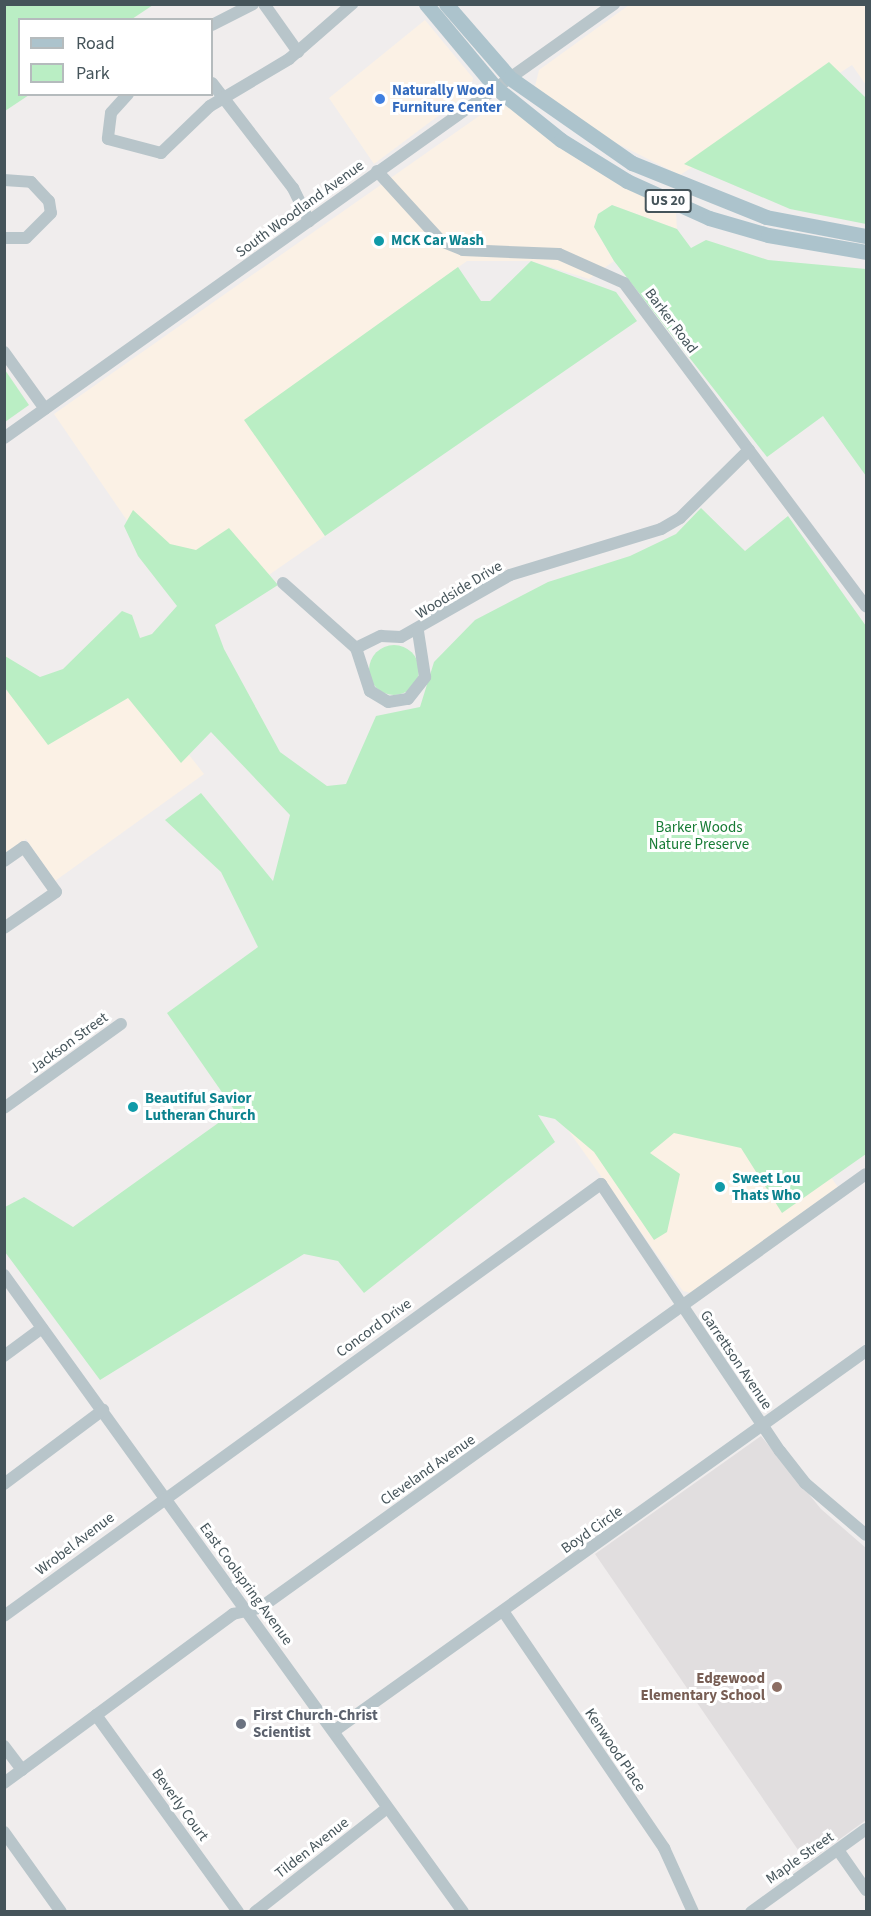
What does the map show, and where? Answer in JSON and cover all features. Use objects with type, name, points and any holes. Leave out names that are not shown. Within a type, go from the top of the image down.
[{"type":"main road","name":"US 20","points":[[426,4],[496,88],[561,140],[660,197],[768,235],[867,252]]},
{"type":"main road","name":"US 20","points":[[447,4],[510,78],[632,164],[703,196],[819,230],[867,236]]},
{"type":"street","points":[[213,24],[254,4]]},
{"type":"street","points":[[264,4],[298,52]]},
{"type":"street","points":[[126,96],[111,113],[108,140],[161,153],[222,97],[298,52],[352,4]]},
{"type":"street","name":"South Woodland Avenue","points":[[4,438],[614,4]]},
{"type":"street","points":[[213,84],[293,188],[309,221]]},
{"type":"street","name":"Barker Road","points":[[377,171],[441,241],[463,250],[559,254],[624,282],[866,604]]},
{"type":"street","points":[[4,180],[31,183],[49,201],[51,213],[26,238],[4,238]]},
{"type":"street","points":[[4,352],[45,409]]},
{"type":"street","name":"Woodside Drive","points":[[356,648],[381,636],[418,632],[510,575],[661,529],[680,518],[749,450]]},
{"type":"street","points":[[283,583],[356,648],[370,691],[388,702],[408,699],[425,677],[418,632]]},
{"type":"street","points":[[4,861],[24,847],[56,892],[4,928]]},
{"type":"street","name":"Jackson Street","points":[[4,1108],[121,1024]]},
{"type":"street","name":"Cleveland Avenue","points":[[4,1783],[233,1614],[260,1608],[686,1307],[867,1174]]},
{"type":"street","name":"Garrettson Avenue","points":[[601,1184],[686,1307],[763,1427],[805,1483],[867,1535]]},
{"type":"street","name":"Concord Drive","points":[[164,1496],[601,1184]]},
{"type":"street","name":"East Coolspring Avenue","points":[[4,1275],[463,1911]]},
{"type":"street","points":[[4,1356],[42,1328]]},
{"type":"street","name":"Boyd Circle","points":[[334,1731],[867,1352]]},
{"type":"street","points":[[4,1484],[103,1410]]},
{"type":"street","name":"Wrobel Avenue","points":[[4,1616],[164,1496]]},
{"type":"street","name":"Kenwood Place","points":[[503,1611],[664,1848],[693,1911]]},
{"type":"street","name":"Beverly Court","points":[[96,1715],[238,1911]]},
{"type":"street","points":[[4,1746],[22,1770]]},
{"type":"street","name":"Tilden Avenue","points":[[255,1911],[387,1808]]},
{"type":"street","name":"Maple Street","points":[[751,1911],[867,1829]]},
{"type":"street","points":[[4,1832],[61,1911]]},
{"type":"street","points":[[838,1850],[867,1890]]},
{"type":"shaded area","points":[[629,5],[866,5],[866,85],[852,65],[680,175],[588,129],[535,86],[539,70]]},
{"type":"shaded area","points":[[425,20],[473,78],[470,92],[374,164],[329,98]]},
{"type":"shaded area","points":[[499,102],[676,212],[677,229],[612,205],[598,214],[594,227],[614,261],[589,279],[531,261],[467,261],[245,420],[325,536],[198,624],[54,414]]},
{"type":"shaded area","points":[[4,652],[64,735],[136,687],[204,774],[55,881],[26,839],[5,854]]},
{"type":"shaded area","points":[[705,1003],[838,1187],[691,1293],[683,1291],[553,1109]]},
{"type":"shaded area","name":"Edgewood Elementary School","points":[[761,1436],[821,1509],[866,1548],[866,1820],[807,1863],[595,1554]]},
{"type":"green space","points":[[5,4],[153,4],[134,18],[18,18],[18,96],[28,96],[5,111]]},
{"type":"green space","points":[[829,62],[866,98],[866,224],[790,209],[684,164]]},
{"type":"green space","points":[[612,205],[677,229],[691,248],[706,240],[768,260],[866,269],[866,476],[823,416],[767,457],[614,261],[594,227],[598,214]]},
{"type":"green space","points":[[531,261],[616,292],[637,321],[325,536],[244,420],[458,267],[481,301],[490,301]]},
{"type":"green space","points":[[5,370],[29,405],[4,422]]},
{"type":"green space","name":"Barker Woods Nature Preserve","points":[[701,508],[745,551],[788,516],[866,626],[866,1154],[782,1213],[741,1148],[674,1133],[650,1153],[680,1174],[667,1232],[654,1240],[594,1152],[555,1119],[538,1115],[555,1142],[364,1293],[338,1261],[304,1254],[100,1380],[5,1252],[5,1207],[24,1197],[73,1227],[235,1111],[167,1013],[258,947],[221,872],[165,820],[201,793],[273,881],[290,815],[211,732],[181,763],[128,698],[48,745],[5,688],[5,656],[40,677],[63,669],[122,611],[132,615],[140,638],[152,634],[177,606],[138,556],[124,526],[133,510],[170,544],[196,550],[229,528],[278,585],[215,625],[224,649],[280,752],[327,786],[346,784],[376,716],[420,707],[434,662],[475,620],[548,582],[630,556],[676,534]]},
{"type":"green space","points":[[394,645],[408,649],[415,656],[419,670],[415,684],[408,691],[394,695],[380,691],[373,684],[369,670],[373,656],[380,649]]},
{"type":"place","name":"Naturally Wood Furniture Center","points":[[380,99]]},
{"type":"place","name":"MCK Car Wash","points":[[379,241]]},
{"type":"place","name":"Beautiful Savior Lutheran Church","points":[[133,1107]]},
{"type":"place","name":"Sweet Lou Thats Who","points":[[720,1187]]},
{"type":"place","name":"Edgewood Elementary School","points":[[777,1687]]},
{"type":"place","name":"First Church-Christ Scientist","points":[[241,1724]]}]
